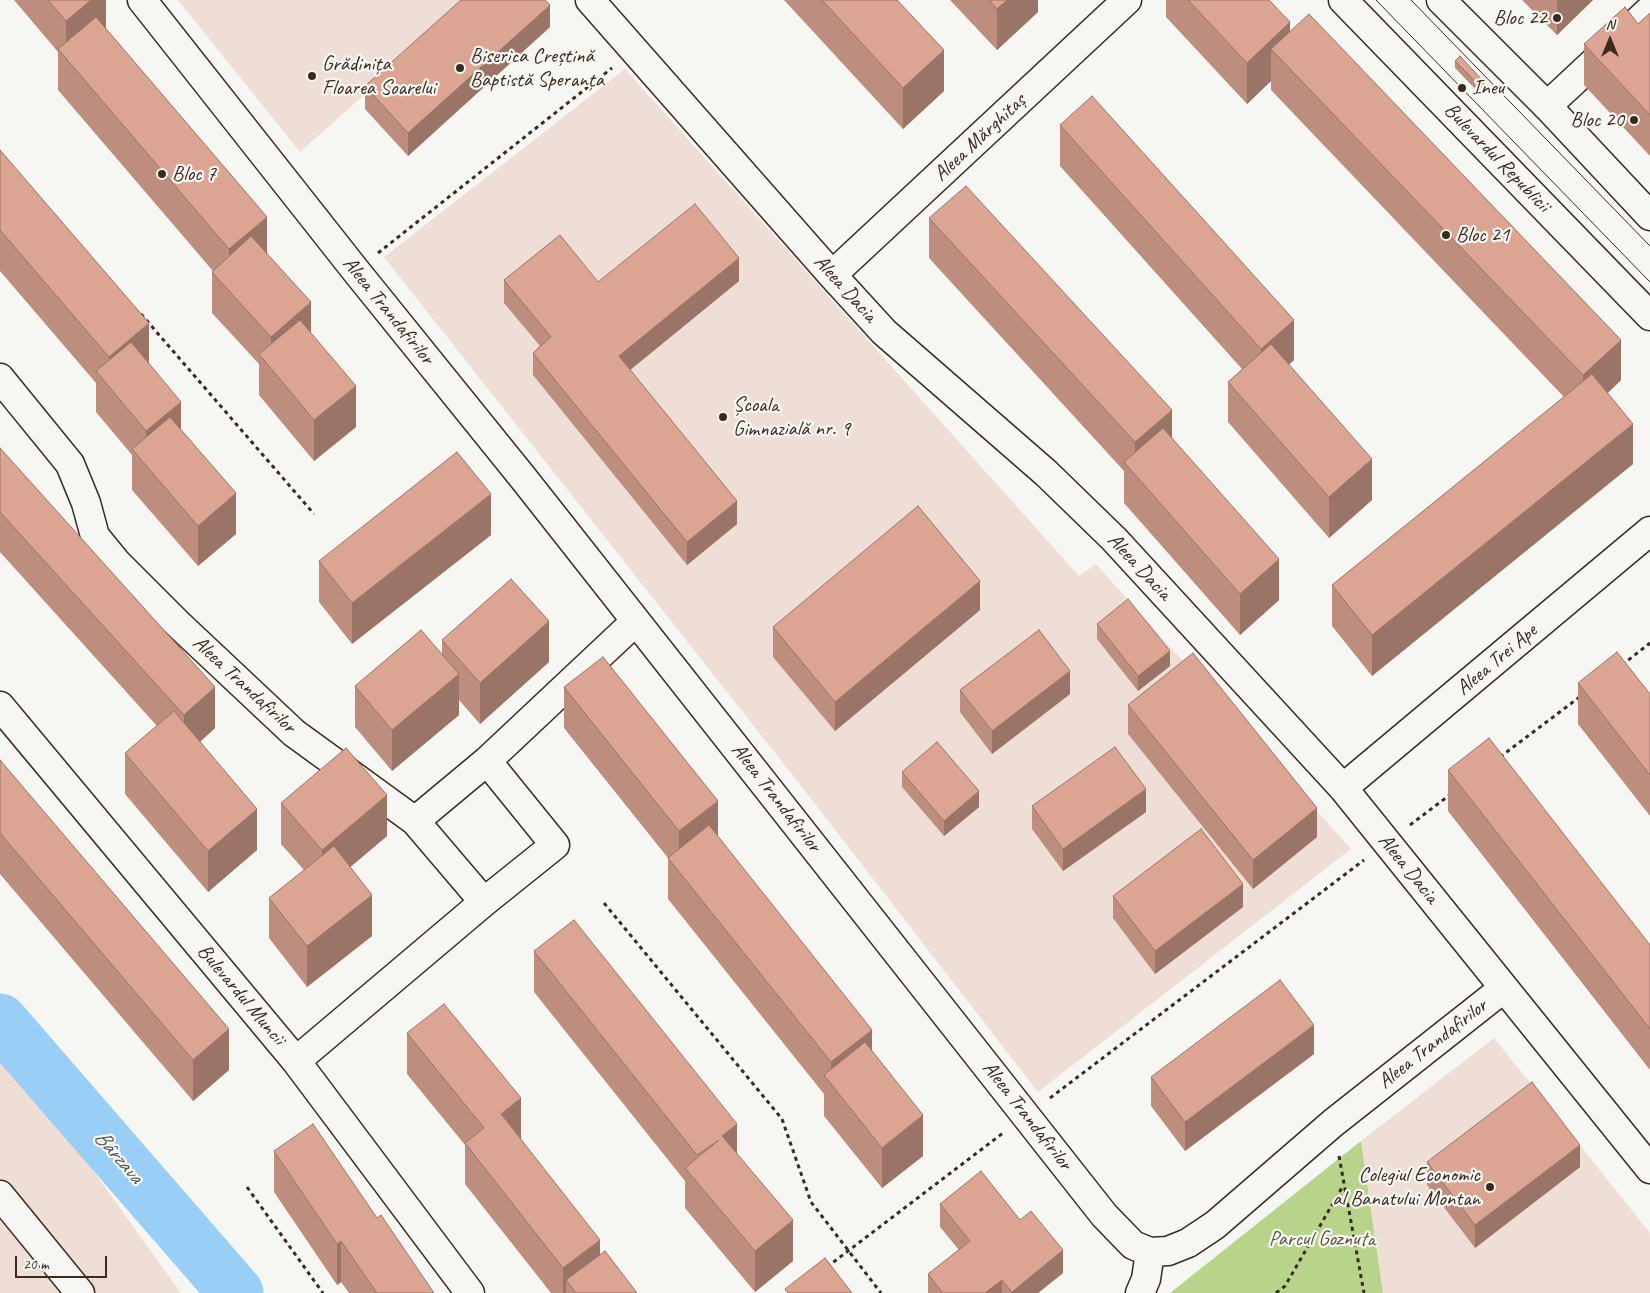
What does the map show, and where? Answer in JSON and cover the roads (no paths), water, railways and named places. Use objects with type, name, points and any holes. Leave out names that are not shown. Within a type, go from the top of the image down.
[{"type":"street","name":"Aleea Trandafirilor","points":[[142,0],[636,621],[1104,1215],[1133,1245],[1150,1252],[1168,1251],[1188,1243],[1215,1225],[1332,1123],[1504,988]]},
{"type":"street","name":"Aleea Dacia","points":[[590,0],[884,332],[1046,473],[1114,539],[1343,788],[1650,1169]]},
{"type":"street","name":"Aleea Mărghitaș","points":[[832,275],[1127,0]]},
{"type":"street","name":"Bulevardul Republicii","points":[[1343,0],[1650,316]]},
{"type":"street","points":[[1441,0],[1546,106],[1650,216]]},
{"type":"street","points":[[1546,106],[1650,10]]},
{"type":"street","name":"Aleea Trandafirilor","points":[[0,378],[70,464],[86,503],[95,536],[117,563],[177,623],[294,733],[415,821],[484,902]]},
{"type":"street","name":"Aleea Trei Ape","points":[[1343,788],[1650,532]]},
{"type":"street","points":[[415,821],[487,761],[636,621]]},
{"type":"street","name":"Bulevardul Muncii","points":[[0,706],[296,1061],[470,1293]]},
{"type":"street","points":[[296,1061],[484,902],[555,845],[487,761]]},
{"type":"street","points":[[0,1196],[80,1293]]},
{"type":"street","points":[[1140,1293],[1146,1279],[1150,1252]]},
{"type":"waterway","name":"Bârzava","points":[[0,1021],[236,1293]]},
{"type":"tram line","points":[[1376,0],[1650,282]]},
{"type":"tram line","points":[[1411,0],[1650,246]]},
{"type":"place","name":"Bloc 22","points":[[1557,18]]},
{"type":"place","name":"Biserica Creștină Baptistă Speranța","points":[[460,68]]},
{"type":"place","name":"Grădinița Floarea Soarelui","points":[[312,76]]},
{"type":"place","name":"Ineu","points":[[1462,88]]},
{"type":"place","name":"Bloc 20","points":[[1634,120]]},
{"type":"place","name":"Bloc 7","points":[[162,174]]},
{"type":"place","name":"Bloc 21","points":[[1446,235]]},
{"type":"place","name":"Școala Gimnazială nr. 9","points":[[723,417]]},
{"type":"place","name":"Colegiul Economic al Banatului Montan","points":[[1490,1187]]},
{"type":"park label","name":"Parcul Goznuta","points":[[1322,1239]]}]
